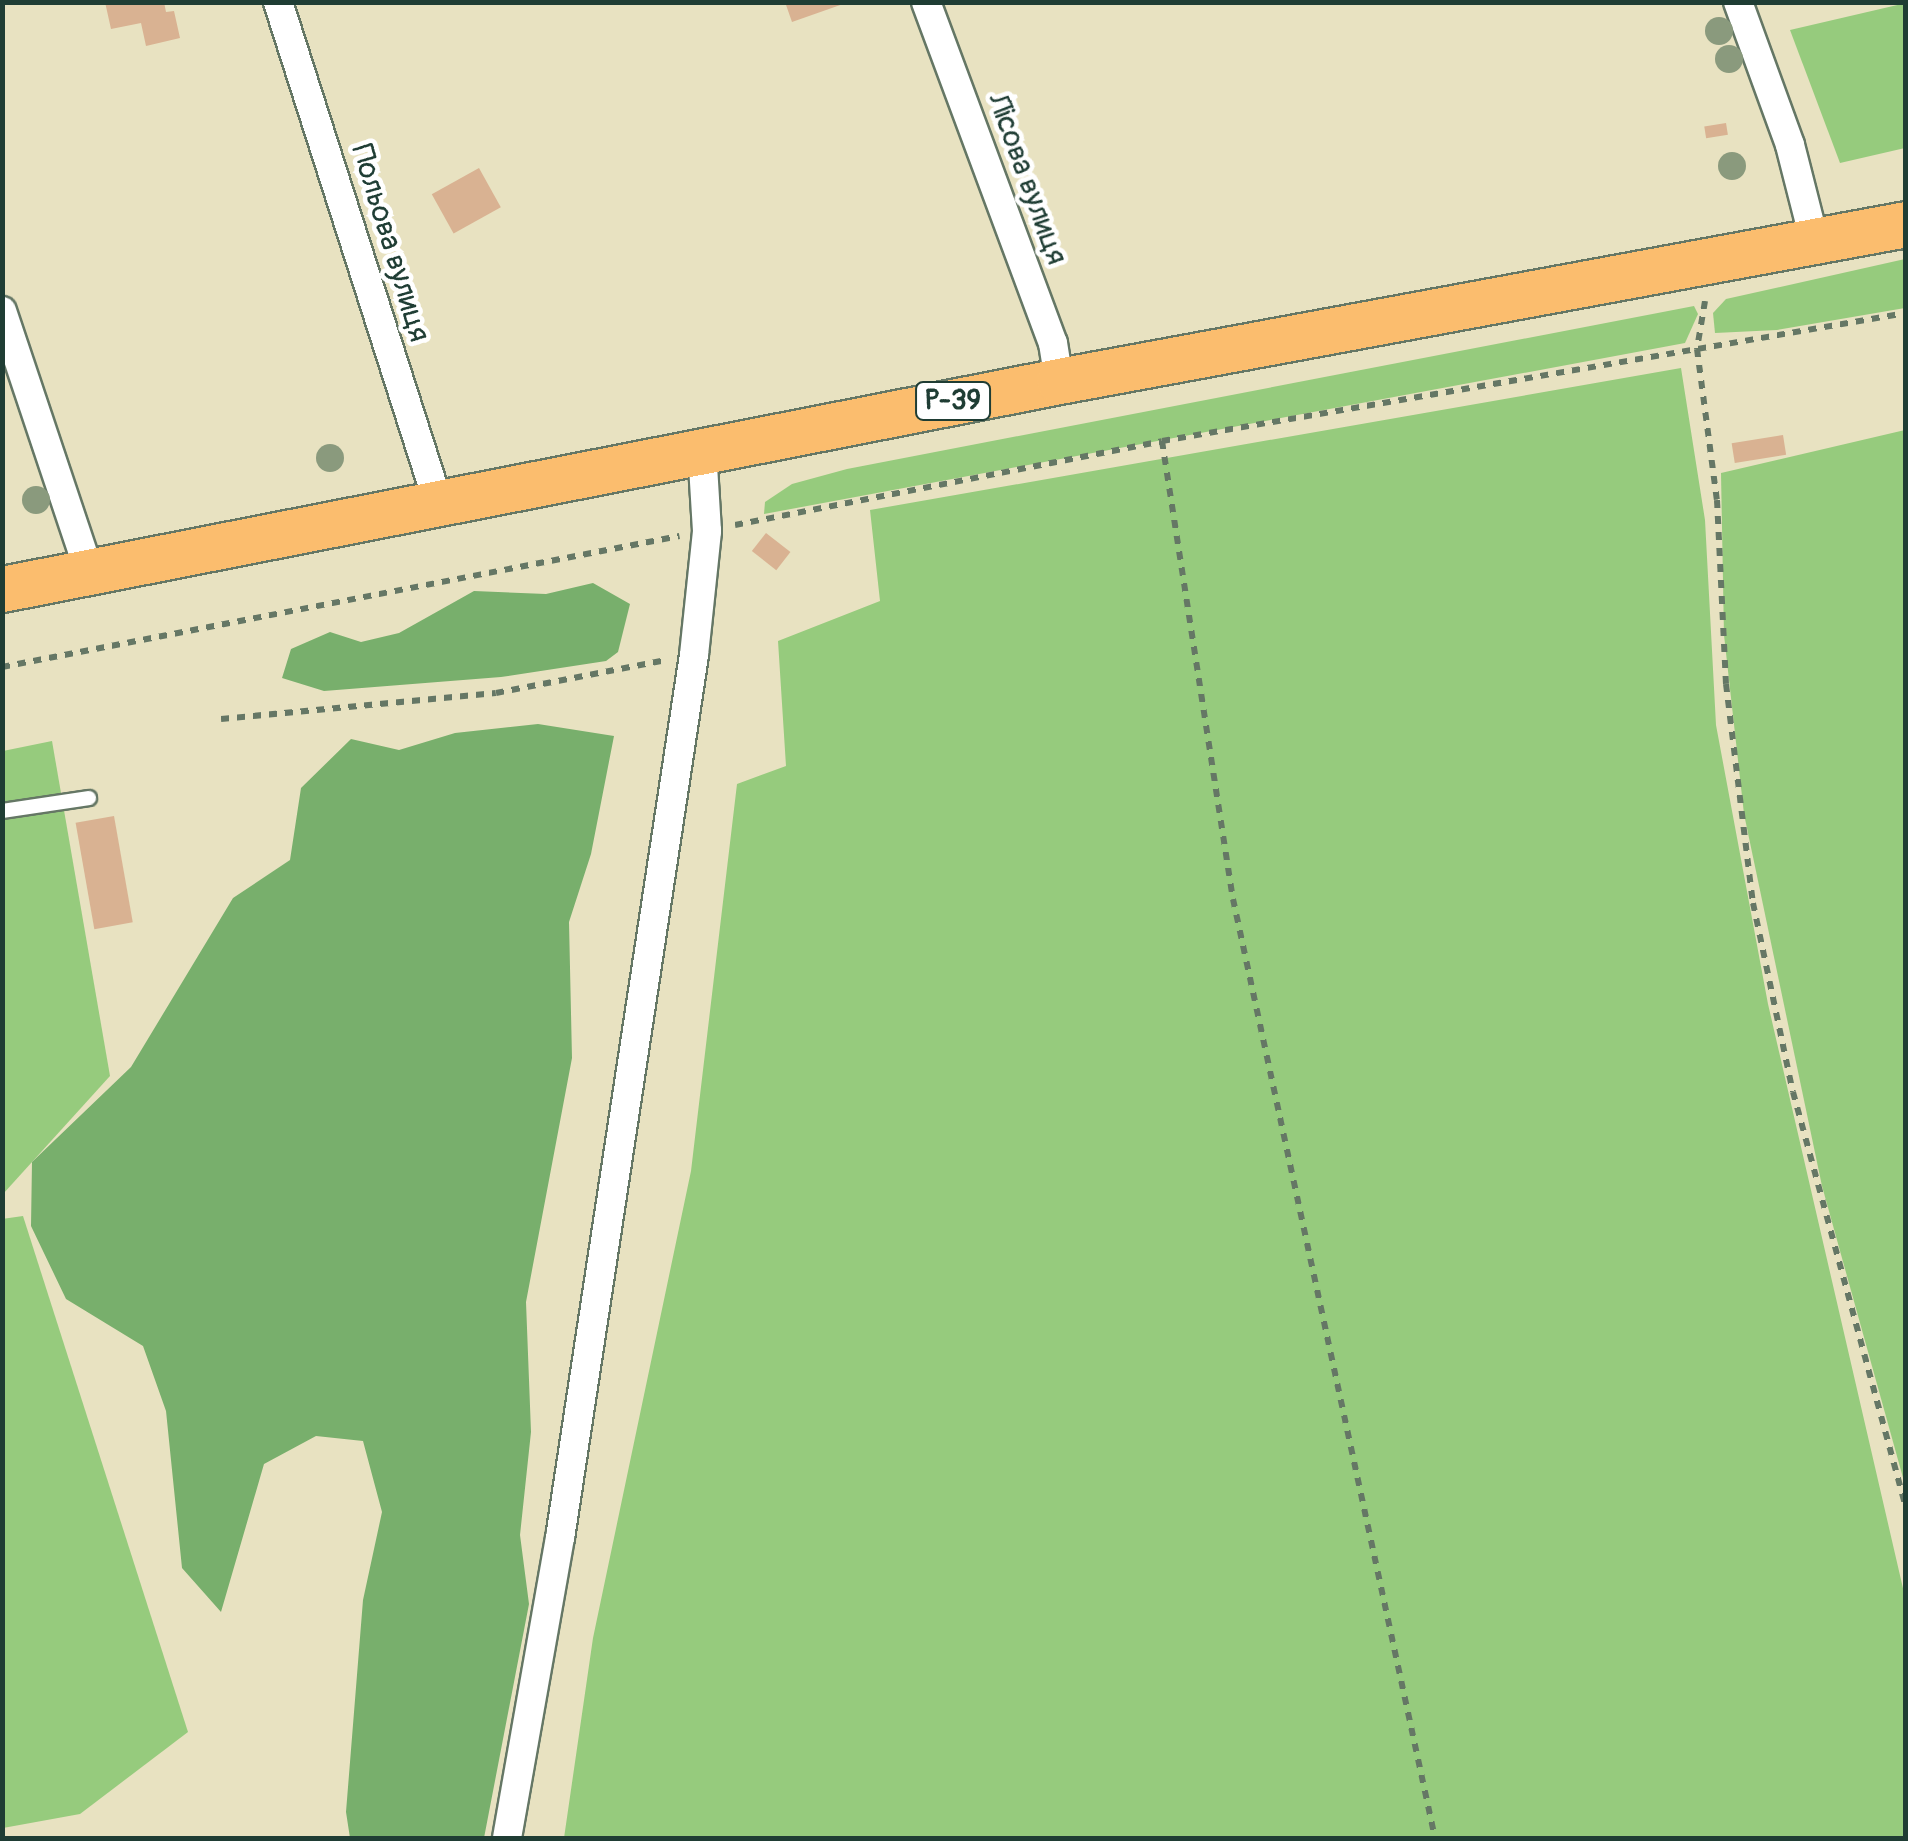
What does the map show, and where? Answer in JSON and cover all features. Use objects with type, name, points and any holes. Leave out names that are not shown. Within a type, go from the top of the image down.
[{"type":"main road","name":"Р-39","points":[[2,588],[1060,380],[1906,224]]},
{"type":"street","name":"Польова вулиця","points":[[278,2],[438,502]]},
{"type":"street","name":"Лісова вулиця","points":[[926,2],[1053,343],[1060,380]]},
{"type":"street","points":[[1738,2],[1790,145],[1815,243]]},
{"type":"street","points":[[2,311],[89,571]]},
{"type":"street","points":[[507,1838],[560,1538],[694,655],[707,531],[702,450]]},
{"type":"lane","points":[[2,812],[90,798]]},
{"type":"path","points":[[1700,265],[1706,304],[1697,349],[1717,500],[1726,684],[1753,903],[1793,1092],[1906,1507]]},
{"type":"path","points":[[2,667],[1162,441],[1906,313]]},
{"type":"path","points":[[1162,441],[1233,900],[1435,1838]]},
{"type":"path","points":[[221,719],[496,692],[694,655]]},
{"type":"green space","points":[[1906,3],[1905,148],[1840,163],[1790,30]]},
{"type":"green space","points":[[1905,259],[1905,308],[1777,330],[1715,333],[1713,313],[1726,299]]},
{"type":"green space","points":[[1694,306],[1698,314],[1685,343],[764,514],[765,502],[792,484],[847,469]]},
{"type":"green space","points":[[1681,368],[1705,520],[1716,725],[1768,1004],[1905,1597],[1905,1838],[564,1838],[593,1638],[691,1171],[737,784],[786,766],[778,641],[880,601],[870,510]]},
{"type":"green space","points":[[1906,430],[1905,1485],[1822,1186],[1744,814],[1724,635],[1721,473]]},
{"type":"green space","points":[[593,583],[630,604],[618,652],[606,661],[501,677],[324,691],[282,678],[291,649],[330,632],[361,642],[399,633],[474,591],[546,594]]},
{"type":"green space","points":[[538,724],[614,736],[591,854],[569,922],[572,1058],[526,1302],[531,1432],[520,1535],[529,1604],[484,1838],[350,1838],[346,1812],[363,1600],[382,1512],[363,1441],[316,1436],[264,1464],[221,1612],[182,1568],[166,1411],[143,1346],[66,1299],[31,1226],[32,1162],[131,1067],[233,898],[290,860],[301,788],[351,739],[399,750],[455,733]]},
{"type":"green space","points":[[52,741],[110,1076],[3,1194],[3,751]]},
{"type":"green space","points":[[23,1216],[188,1732],[80,1814],[3,1828],[2,1219]]},
{"type":"building","points":[[105,2],[164,2],[166,12],[174,11],[180,38],[146,46],[141,23],[111,29]]},
{"type":"building","points":[[785,2],[846,2],[846,3],[792,22]]},
{"type":"building","points":[[1726,123],[1728,135],[1706,138],[1704,126]]},
{"type":"building","points":[[479,168],[501,207],[454,234],[432,194]]},
{"type":"building","points":[[1783,435],[1786,455],[1735,463],[1732,443]]},
{"type":"building","points":[[766,533],[790,552],[776,570],[752,551]]},
{"type":"building","points":[[114,816],[133,922],[94,929],[76,823]]}]
